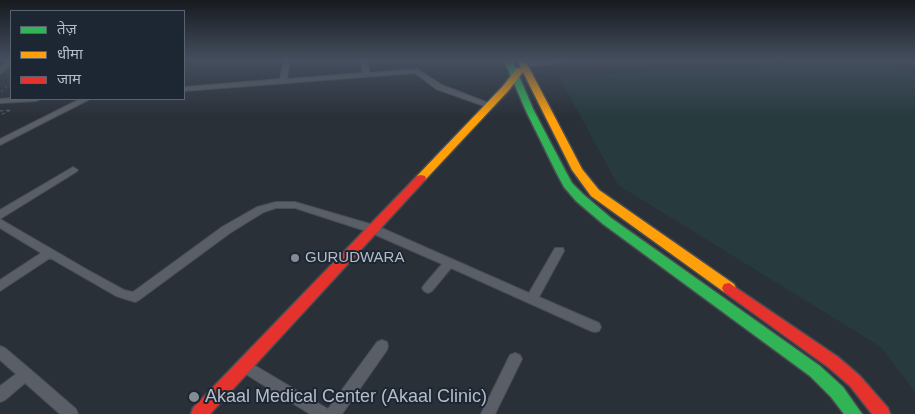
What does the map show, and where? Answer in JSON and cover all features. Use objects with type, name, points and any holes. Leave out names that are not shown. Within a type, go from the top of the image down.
[{"type":"main road","points":[[199,414],[514,79]]},
{"type":"main road","points":[[517,79],[530,111],[561,172],[568,185],[580,198],[607,221],[815,371],[837,392],[854,414]]},
{"type":"main road","points":[[531,79],[577,170],[595,193],[833,362],[855,381],[882,414]]},
{"type":"street","points":[[185,89],[315,79]]},
{"type":"street","points":[[428,79],[438,87],[490,105]]},
{"type":"street","points":[[0,101],[18,100]]},
{"type":"street","points":[[0,142],[84,100]]},
{"type":"street","points":[[0,215],[73,170]]},
{"type":"street","points":[[0,224],[120,293],[135,297],[226,230],[261,209],[276,205],[296,205],[373,229],[595,327]]},
{"type":"street","points":[[532,299],[559,251]]},
{"type":"street","points":[[0,286],[50,253]]},
{"type":"street","points":[[428,288],[449,262]]},
{"type":"street","points":[[333,414],[382,346]]},
{"type":"street","points":[[0,352],[71,414]]},
{"type":"street","points":[[488,414],[515,359]]},
{"type":"street","points":[[244,366],[323,414]]},
{"type":"street","points":[[0,395],[26,374]]},
{"type":"path","points":[[0,93],[10,83]]},
{"type":"path","points":[[0,111],[11,110],[0,115]]},
{"type":"green space","points":[[560,79],[915,79],[915,90],[912,91],[915,93],[915,392],[881,347],[618,185]]},
{"type":"traffic: fast","points":[[516,79],[561,172],[568,185],[580,198],[607,221],[815,371],[837,392],[854,414]]},
{"type":"traffic: slow","points":[[421,178],[513,79]]},
{"type":"traffic: slow","points":[[531,79],[577,170],[595,193],[729,288]]},
{"type":"traffic: jam","points":[[199,414],[421,178]]},
{"type":"traffic: jam","points":[[729,288],[833,362],[855,381],[882,414]]},
{"type":"place","name":"GURUDWARA","points":[[295,258]]},
{"type":"place","name":"Akaal Medical Center (Akaal Clinic)","points":[[194,397]]}]
